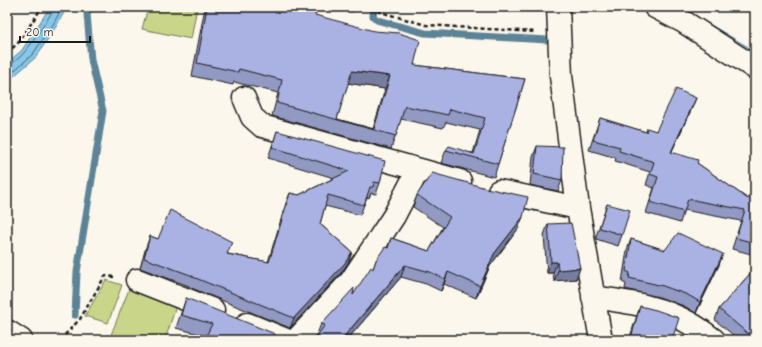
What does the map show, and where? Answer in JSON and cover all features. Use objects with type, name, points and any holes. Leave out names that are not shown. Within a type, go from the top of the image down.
[{"type":"street","points":[[558,7],[561,76],[578,208],[601,340]]},
{"type":"street","points":[[654,7],[684,22],[755,68]]},
{"type":"street","points":[[244,98],[252,117],[262,126],[485,188],[578,208]]},
{"type":"street","points":[[296,340],[351,281],[394,216],[418,170]]},
{"type":"street","points":[[137,280],[286,340]]},
{"type":"street","points":[[593,297],[636,304],[665,312],[691,323],[714,340]]},
{"type":"street","points":[[7,331],[22,340]]},
{"type":"path","points":[[7,52],[19,42],[42,7]]},
{"type":"path","points":[[372,7],[377,11],[426,25],[559,33]]},
{"type":"path","points":[[60,340],[80,319],[105,276],[137,280]]},
{"type":"green space","points":[[148,7],[197,7],[191,39],[142,29]]},
{"type":"green space","points":[[106,280],[122,285],[108,323],[85,316]]},
{"type":"green space","points":[[131,284],[177,303],[165,340],[109,340]]},
{"type":"water","points":[[50,7],[67,7],[36,57],[7,82],[7,63],[22,50]]},
{"type":"water","points":[[669,7],[680,7],[755,51],[755,56]]},
{"type":"building","points":[[207,7],[316,7],[315,15],[374,31],[399,33],[420,40],[414,65],[525,79],[498,164],[446,150],[449,146],[474,154],[485,118],[450,109],[448,115],[405,106],[396,136],[277,103],[282,80],[239,69],[238,72],[197,63]],"holes":[[[352,71],[390,76],[374,129],[337,119]]]},
{"type":"building","points":[[676,89],[696,98],[671,152],[698,160],[697,163],[748,199],[749,195],[755,197],[755,243],[736,238],[745,210],[688,199],[684,212],[650,202],[658,177],[650,174],[654,162],[619,151],[620,147],[593,140],[600,118],[646,132],[647,128],[656,131]]},
{"type":"building","points":[[277,131],[385,161],[380,183],[374,182],[373,187],[370,187],[364,205],[328,195],[320,224],[352,252],[345,263],[294,318],[193,276],[144,258],[150,236],[158,239],[170,210],[232,242],[227,254],[269,262],[290,193],[299,195],[349,171],[272,147]]},
{"type":"building","points":[[537,146],[563,147],[562,180],[534,174]]},
{"type":"building","points":[[432,173],[486,188],[528,197],[523,217],[494,254],[480,286],[448,272],[445,279],[430,272],[405,265],[341,340],[314,340],[325,325],[321,324],[354,288],[353,295],[371,267],[373,269],[376,260],[385,247],[388,248],[391,238],[429,251],[450,217],[417,195]]},
{"type":"building","points":[[607,204],[630,210],[622,235],[600,228]]},
{"type":"building","points":[[571,223],[580,268],[558,270],[557,262],[551,262],[548,224]]},
{"type":"building","points":[[678,233],[723,254],[700,302],[688,295],[663,286],[629,278],[630,273],[626,271],[631,239],[665,250]]},
{"type":"building","points":[[755,268],[755,335],[747,333],[719,309]]},
{"type":"building","points":[[186,298],[275,334],[273,340],[204,340],[212,324],[181,315]]},
{"type":"building","points":[[640,306],[679,318],[672,340],[636,340],[631,338]]},
{"type":"building","points":[[432,335],[448,340],[430,340]]},
{"type":"waterway","points":[[75,315],[77,272],[103,111],[91,60],[87,14],[89,7]]},
{"type":"waterway","points":[[374,7],[373,16],[377,20],[425,33],[548,40]]}]
